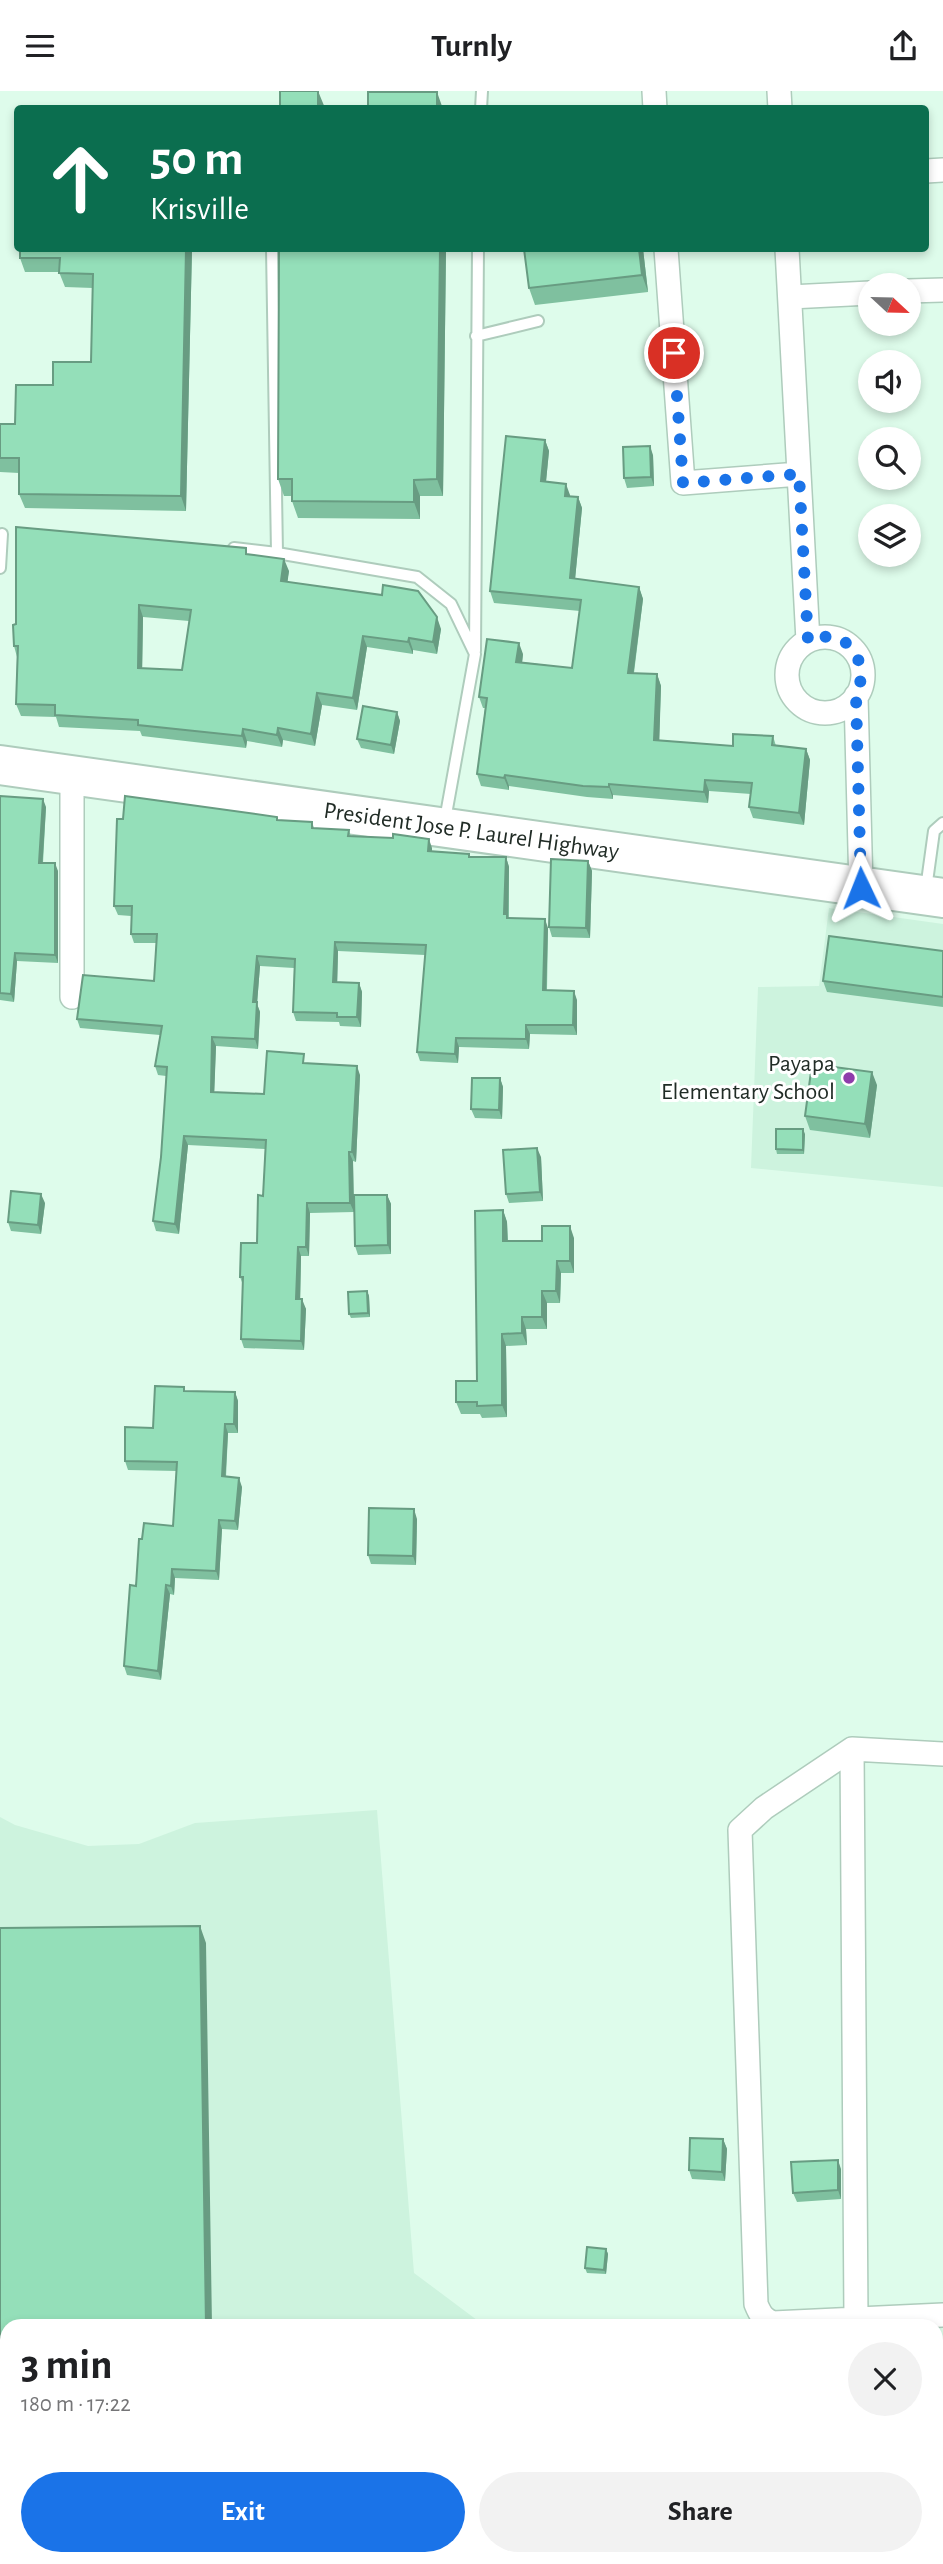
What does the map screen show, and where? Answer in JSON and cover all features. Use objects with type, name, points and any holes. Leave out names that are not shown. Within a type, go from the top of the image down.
[{"type":"highway","name":"President Jose P. Laurel Highway","points":[[0,765],[934,897]]},
{"type":"street","points":[[666,252],[683,483],[799,474]]},
{"type":"street","points":[[787,252],[808,641]]},
{"type":"street","points":[[921,291],[943,290]]},
{"type":"street","points":[[790,297],[858,294]]},
{"type":"street","points":[[856,696],[835,711],[822,713],[809,709],[791,692],[787,679],[793,654],[808,641],[824,637],[835,638],[855,651],[860,661],[862,673],[856,696],[861,888]]},
{"type":"street","points":[[72,776],[72,997]]},
{"type":"street","points":[[765,2319],[756,2304],[740,1830],[764,1808],[852,1749],[943,1754]]},
{"type":"street","points":[[852,1749],[856,2319],[943,2315]]},
{"type":"lane","points":[[272,252],[277,553]]},
{"type":"lane","points":[[444,826],[475,654],[475,336],[478,252]]},
{"type":"lane","points":[[475,336],[538,321]]},
{"type":"lane","points":[[0,568],[2,534]]},
{"type":"lane","points":[[225,547],[417,577],[451,604],[475,654]]},
{"type":"lane","points":[[934,897],[934,831],[943,823]]},
{"type":"shaded area","name":"Payapa Elementary School","points":[[829,908],[943,924],[943,1187],[751,1168],[758,987],[819,986]]},
{"type":"shaded area","points":[[377,1810],[414,2273],[476,2319],[0,2319],[0,1817],[15,1825],[88,1846],[139,1844],[195,1823]]},
{"type":"building","points":[[280,91],[318,91],[318,105],[280,105]]},
{"type":"building","points":[[368,92],[437,92],[437,105],[368,105]]},
{"type":"building","points":[[20,252],[186,252],[181,496],[19,494],[19,458],[0,458],[0,424],[15,424],[16,385],[53,385],[53,362],[91,362],[93,274],[59,273],[60,258],[20,258]]},
{"type":"building","points":[[279,252],[440,252],[437,479],[414,480],[414,502],[292,501],[292,479],[278,479]]},
{"type":"building","points":[[524,252],[639,252],[642,275],[529,288]]},
{"type":"building","points":[[506,436],[545,440],[541,481],[566,484],[565,496],[578,497],[570,578],[639,587],[628,673],[657,674],[654,740],[733,746],[733,734],[773,736],[772,745],[806,749],[799,813],[749,807],[752,783],[705,780],[704,792],[609,784],[609,787],[583,786],[505,775],[504,778],[477,774],[487,698],[479,697],[487,639],[519,643],[516,662],[572,668],[581,600],[490,591]]},
{"type":"building","points":[[650,446],[651,477],[624,478],[623,447]]},
{"type":"building","points":[[16,527],[246,548],[246,554],[284,559],[281,581],[382,595],[383,585],[418,591],[437,617],[433,642],[409,638],[408,642],[363,636],[353,698],[317,693],[311,734],[278,728],[277,735],[243,729],[242,736],[138,725],[138,720],[55,715],[55,705],[16,704],[18,646],[14,646],[13,625],[16,624]],"holes":[[[139,605],[191,610],[182,670],[138,668]]]},
{"type":"building","points":[[363,706],[397,712],[391,745],[357,739]]},
{"type":"building","points":[[0,796],[43,799],[39,863],[55,863],[55,955],[15,953],[11,994],[0,993]]},
{"type":"building","points":[[125,796],[277,817],[277,820],[312,822],[312,828],[349,830],[348,836],[393,838],[393,834],[429,839],[428,851],[469,854],[469,857],[506,857],[504,914],[507,914],[507,918],[545,919],[543,990],[574,991],[573,1025],[526,1025],[526,1039],[456,1038],[455,1054],[417,1052],[426,945],[335,942],[333,982],[359,983],[357,1017],[337,1017],[337,1013],[293,1012],[295,959],[257,956],[253,1002],[257,1002],[255,1039],[212,1037],[211,1092],[264,1094],[267,1051],[304,1054],[303,1063],[357,1066],[352,1152],[349,1152],[350,1203],[307,1203],[306,1247],[298,1247],[296,1299],[302,1299],[301,1341],[241,1339],[241,1243],[257,1243],[258,1195],[263,1196],[266,1140],[184,1136],[175,1224],[153,1221],[161,1157],[167,1067],[155,1066],[162,1026],[77,1019],[83,975],[154,981],[157,934],[131,934],[132,906],[114,906],[117,819],[123,819]]},
{"type":"building","points":[[551,859],[588,861],[586,928],[549,927]]},
{"type":"building","points":[[829,936],[943,951],[943,997],[823,981]]},
{"type":"building","points":[[812,1064],[872,1072],[865,1124],[805,1116]]},
{"type":"building","points":[[472,1078],[500,1078],[499,1110],[471,1109]]},
{"type":"building","points":[[776,1129],[803,1129],[803,1150],[776,1149]]},
{"type":"building","points":[[537,1148],[540,1192],[506,1194],[503,1150]]},
{"type":"building","points":[[11,1191],[41,1194],[38,1225],[8,1222]]},
{"type":"building","points":[[354,1195],[387,1195],[388,1245],[355,1246]]},
{"type":"building","points":[[503,1210],[503,1241],[542,1241],[542,1226],[570,1226],[570,1261],[557,1261],[556,1291],[542,1291],[542,1317],[522,1317],[522,1333],[502,1334],[502,1405],[477,1406],[477,1402],[456,1402],[456,1381],[477,1381],[475,1211]]},
{"type":"building","points":[[367,1291],[368,1313],[349,1314],[348,1292]]},
{"type":"building","points":[[155,1386],[184,1387],[184,1391],[235,1392],[234,1424],[225,1424],[222,1476],[239,1478],[235,1521],[219,1520],[216,1571],[172,1569],[171,1586],[166,1585],[158,1671],[124,1666],[130,1585],[136,1586],[139,1539],[142,1539],[144,1523],[173,1526],[177,1462],[125,1461],[125,1427],[153,1428]]},
{"type":"building","points":[[369,1508],[414,1509],[413,1556],[368,1555]]},
{"type":"building","points":[[200,1926],[206,2319],[0,2319],[0,1928]]},
{"type":"building","points":[[690,2138],[723,2139],[722,2172],[689,2170]]},
{"type":"building","points":[[838,2160],[838,2190],[793,2193],[791,2162]]},
{"type":"building","points":[[587,2247],[606,2249],[604,2270],[585,2268]]},
{"type":"place","name":"Payapa Elementary School","points":[[849,1078]]},
{"type":"route","points":[[674,353],[683,483],[799,474],[808,641],[824,637],[846,643],[855,651],[862,673],[856,696],[861,888]]}]
